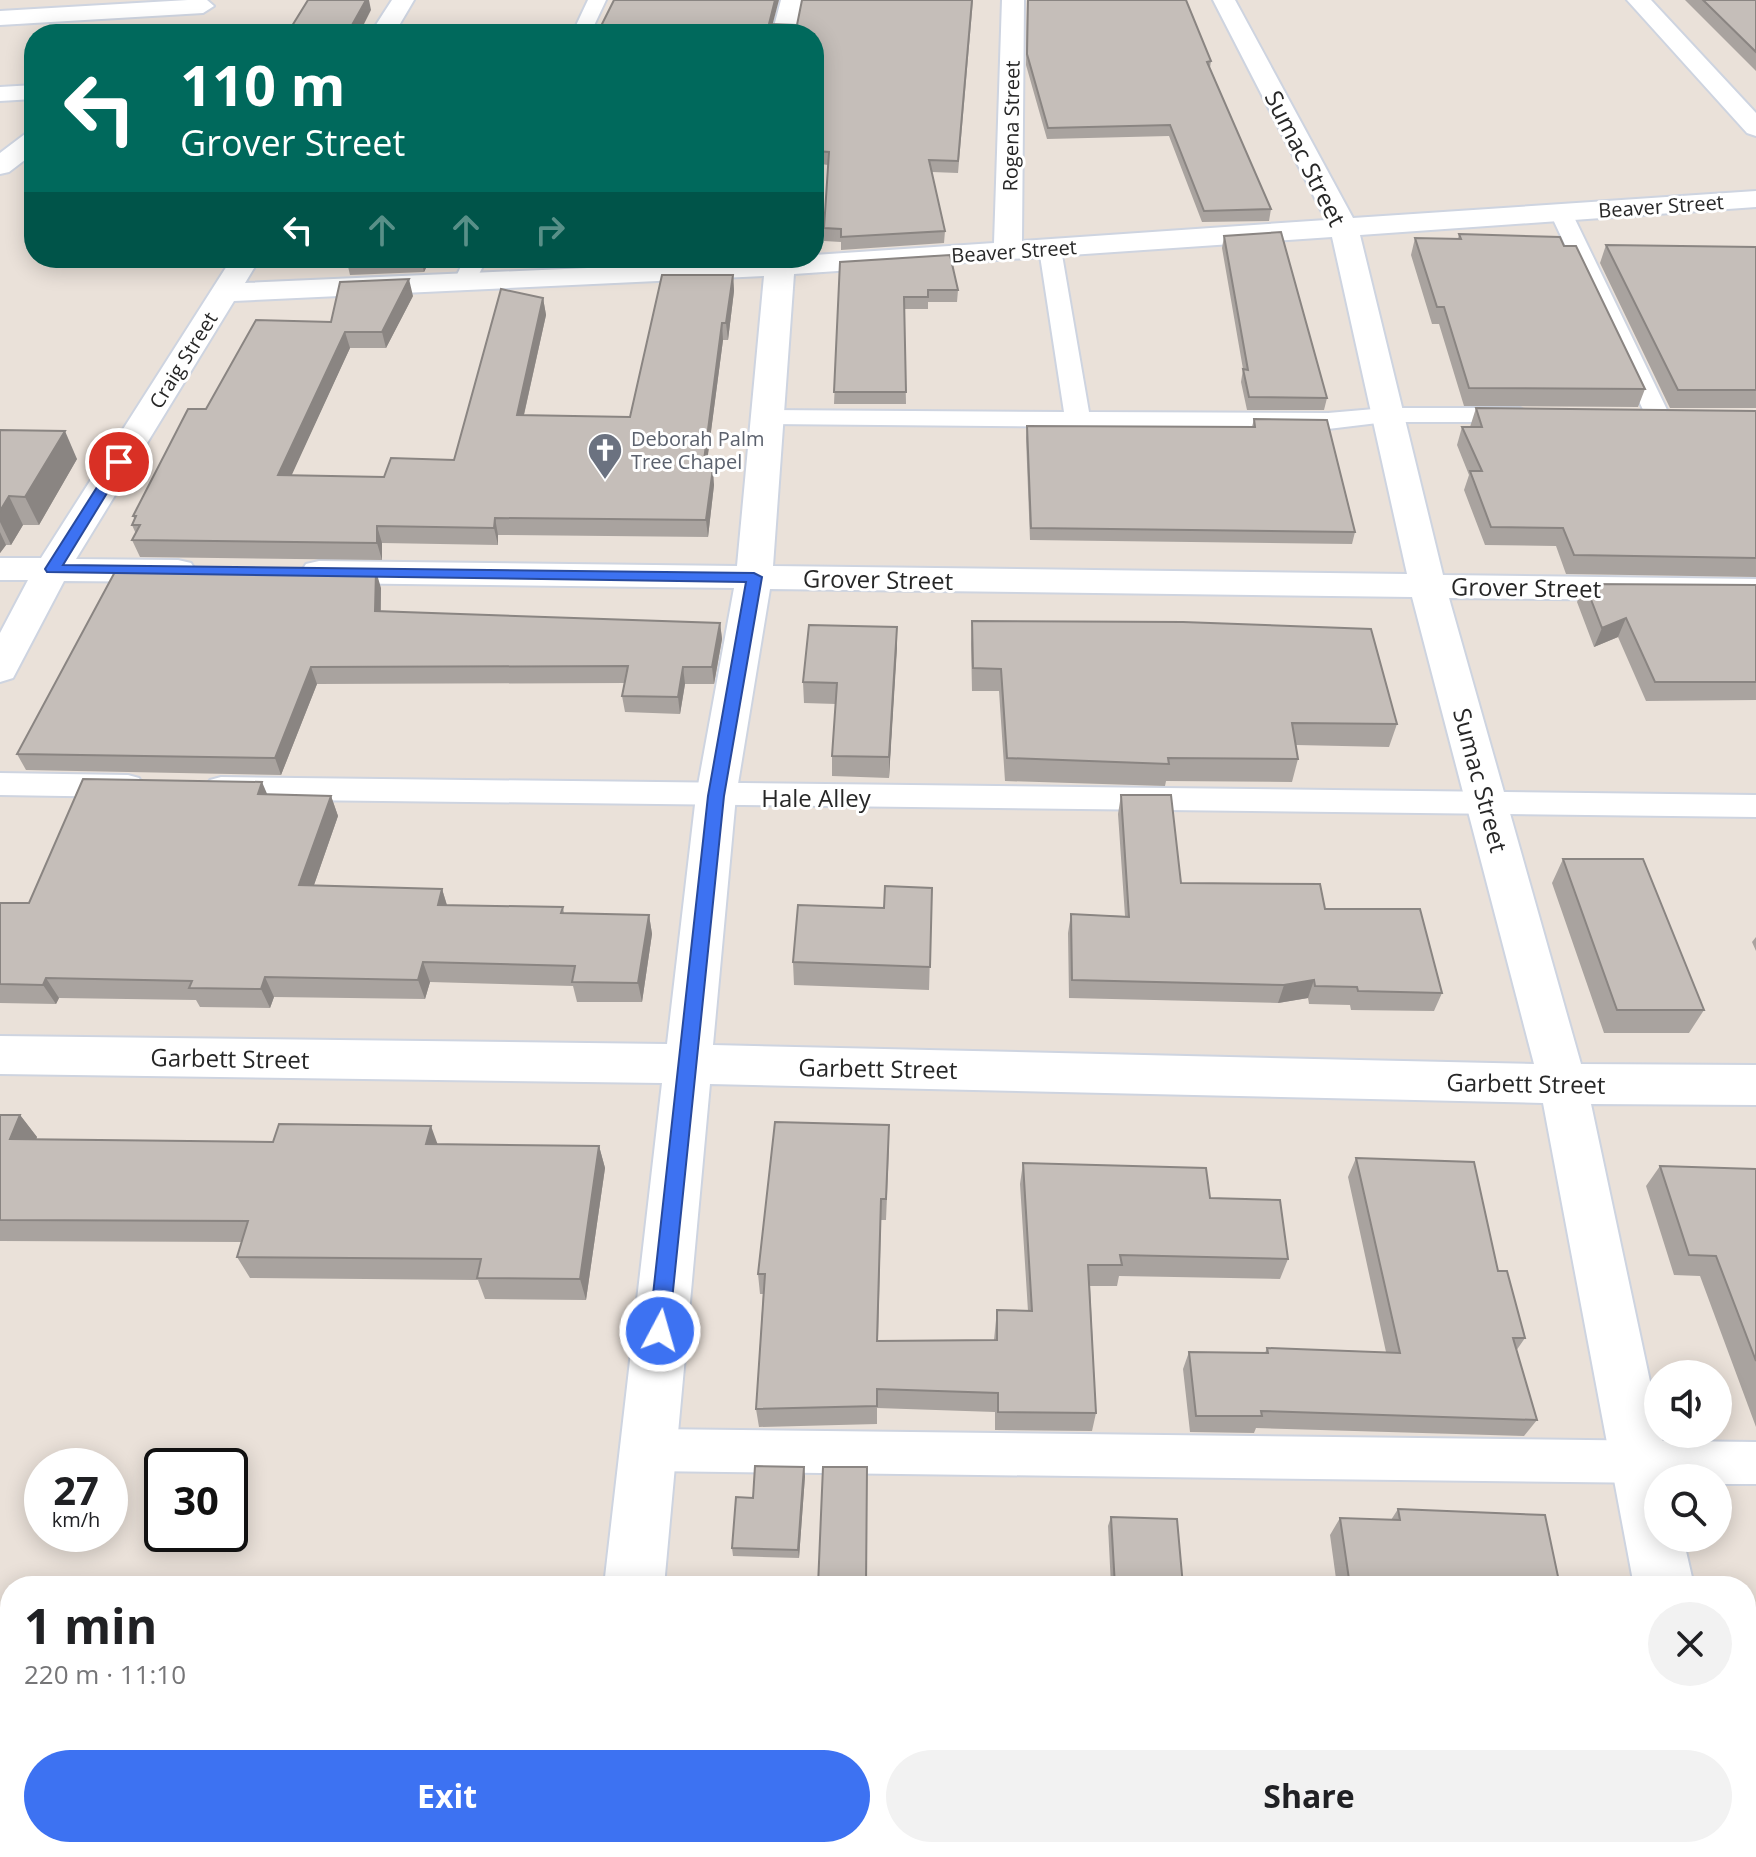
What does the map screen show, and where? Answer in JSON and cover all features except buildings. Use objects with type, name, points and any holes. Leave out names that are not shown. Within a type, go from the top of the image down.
[{"type":"street","points":[[388,24],[403,0]]},
{"type":"street","points":[[786,24],[792,0]]},
{"type":"street","name":"Rogena Street","points":[[1008,252],[1013,0]]},
{"type":"street","name":"Sumac Street","points":[[1224,0],[1344,227],[1427,585],[1563,1084],[1662,1576]]},
{"type":"street","points":[[1638,0],[1756,128]]},
{"type":"street","points":[[0,18],[206,3]]},
{"type":"street","points":[[182,24],[206,3]]},
{"type":"street","points":[[0,94],[24,93]]},
{"type":"street","points":[[0,166],[24,148]]},
{"type":"street","name":"Beaver Street","points":[[824,262],[1008,252],[1756,199]]},
{"type":"street","name":"Craig Street","points":[[0,669],[52,569],[240,268]]},
{"type":"street","name":"Beaver Street","points":[[224,293],[471,269],[522,268]]},
{"type":"street","points":[[635,1576],[716,796],[754,577],[780,268]]},
{"type":"street","points":[[0,569],[212,571]]},
{"type":"street","name":"Grover Street","points":[[292,572],[1756,590]]},
{"type":"street","name":"Garbett Street","points":[[0,1055],[687,1064],[1563,1084],[1756,1085]]},
{"type":"lane","points":[[586,24],[597,0]]},
{"type":"lane","points":[[1561,213],[1658,416]]},
{"type":"lane","points":[[1050,249],[1078,419]]},
{"type":"lane","points":[[768,417],[1328,421],[1386,415],[1552,415]]},
{"type":"lane","points":[[1628,416],[1686,417]]},
{"type":"lane","points":[[0,784],[159,787]]},
{"type":"lane","name":"Hale Alley","points":[[191,787],[716,796],[1487,801],[1756,806]]},
{"type":"lane","points":[[648,1450],[1756,1463]]},
{"type":"place","name":"Deborah Palm Tree Chapel","points":[[605,481]]},
{"type":"route","points":[[119,462],[52,569],[754,577],[716,796],[660,1331]]}]
